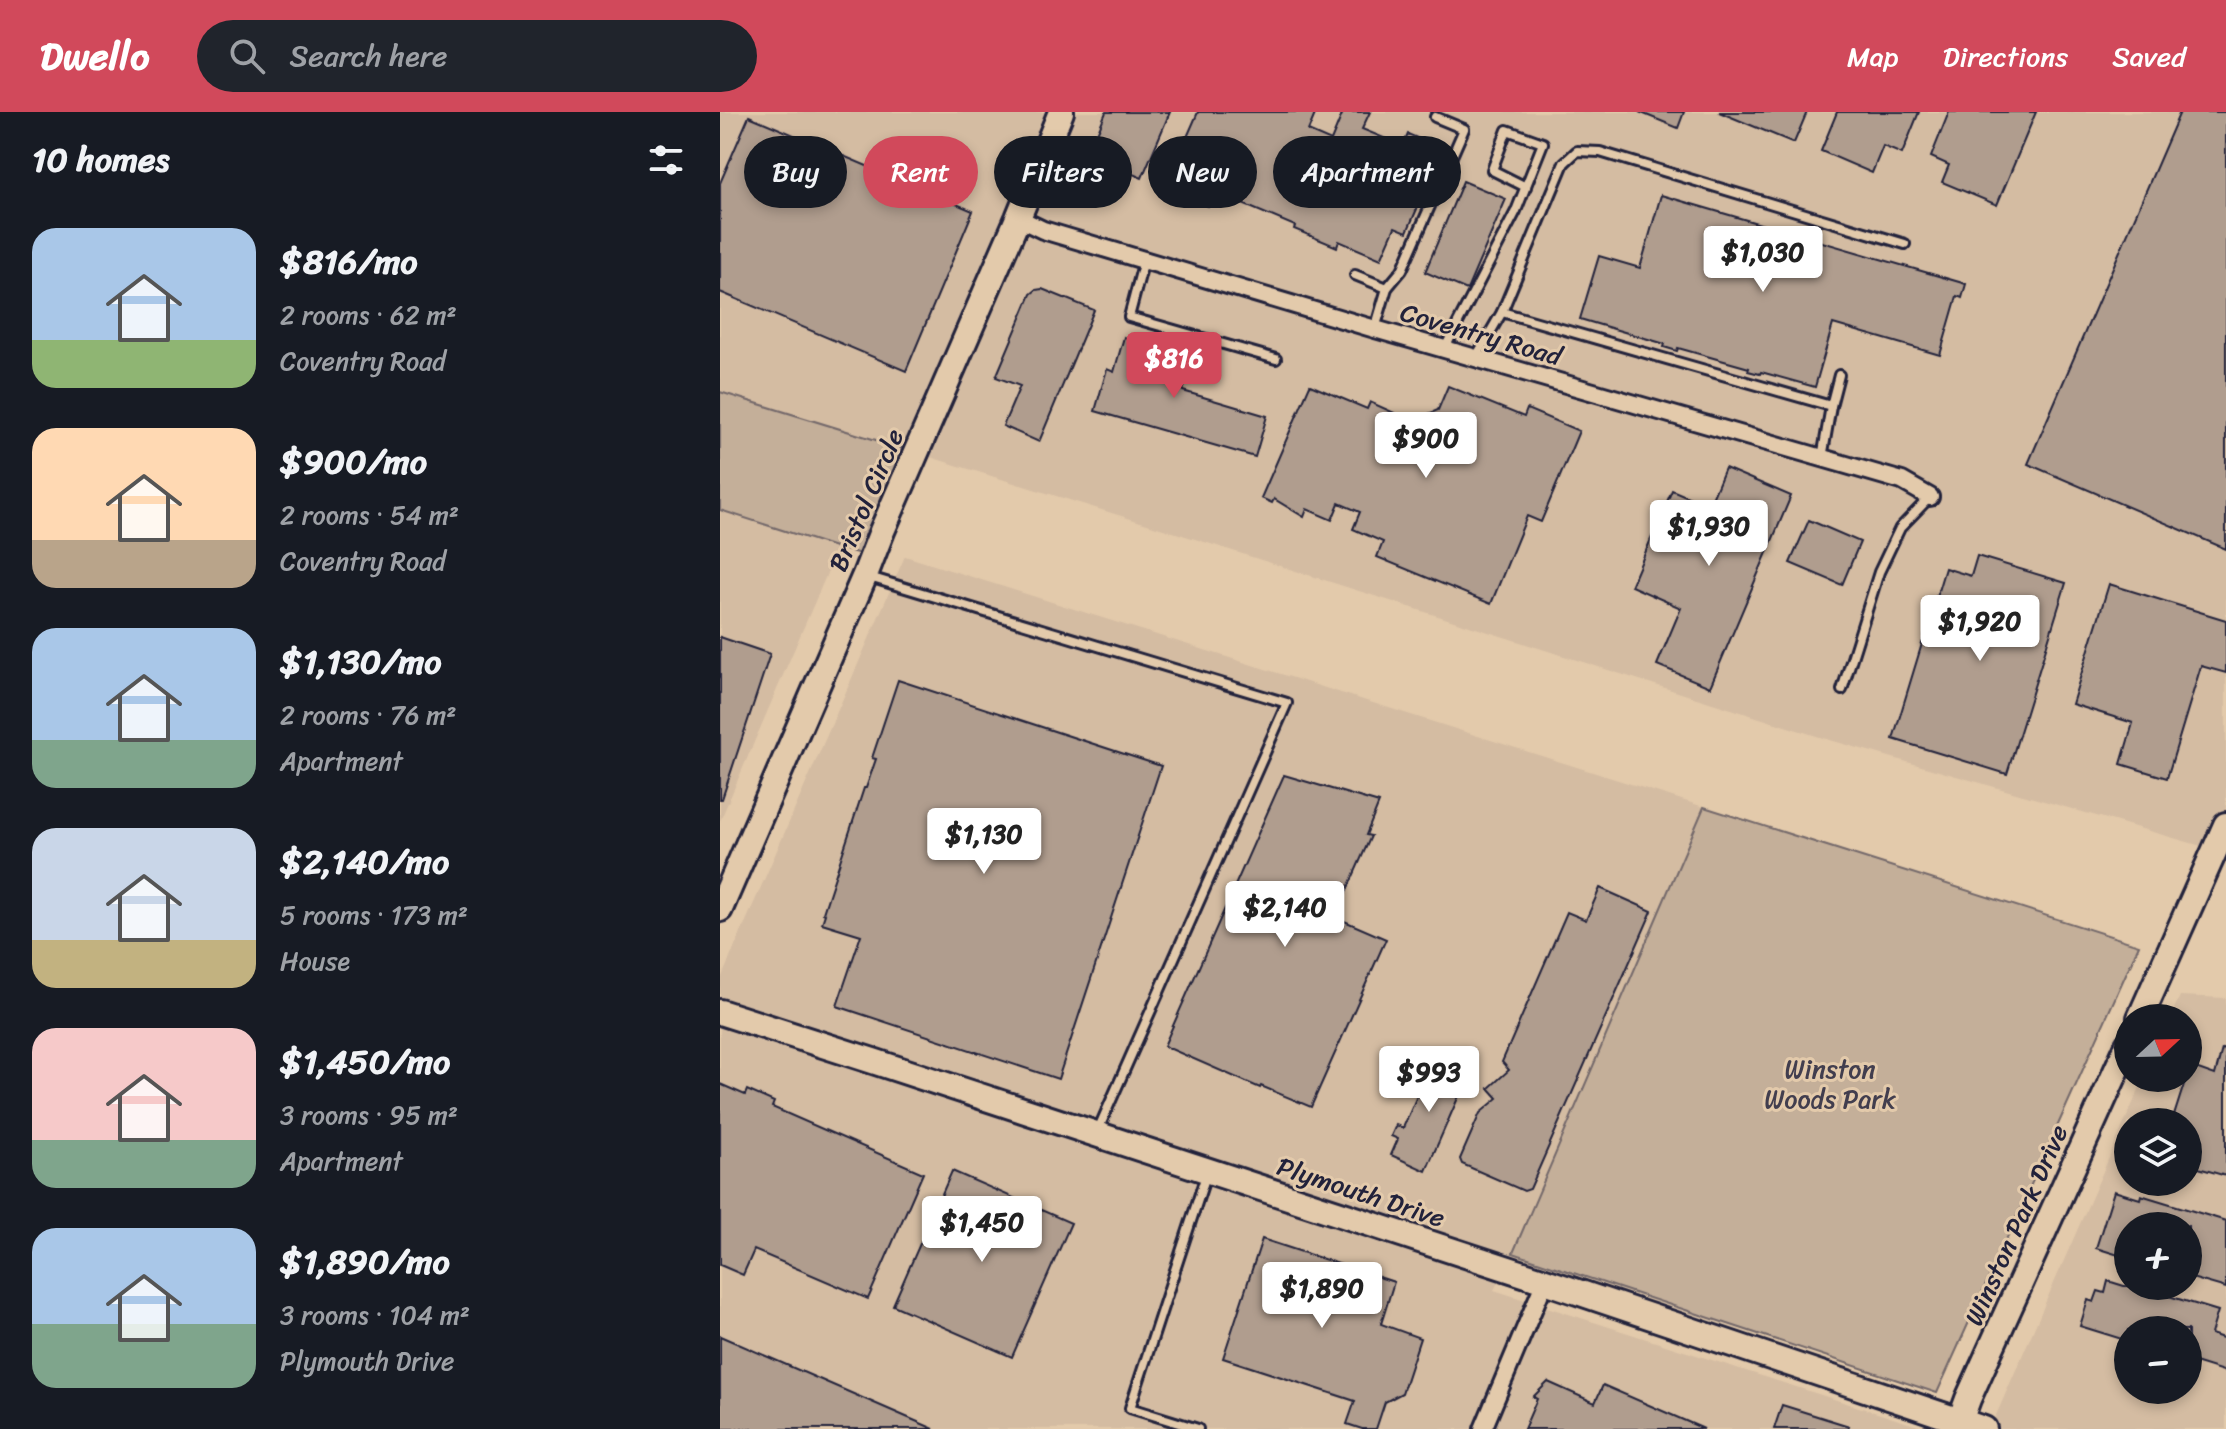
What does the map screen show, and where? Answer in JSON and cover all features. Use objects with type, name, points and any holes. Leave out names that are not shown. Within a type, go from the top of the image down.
[{"type":"street","name":"Bristol Circle","points":[[720,909],[1061,112]]},
{"type":"street","name":"Coventry Road","points":[[1018,218],[1043,230],[1375,329],[1902,481],[1930,497]]},
{"type":"street","points":[[2146,1004],[2226,825]]},
{"type":"street","name":"Plymouth Drive","points":[[720,1012],[1545,1281],[1958,1425],[1984,1429]]},
{"type":"street","name":"Winston Park Drive","points":[[1958,1425],[2114,1076]]},
{"type":"street","points":[[1483,1429],[1545,1281]]},
{"type":"lane","points":[[1375,329],[1387,288],[1402,270],[1464,129],[1435,117]]},
{"type":"lane","points":[[1445,348],[1516,211],[1526,187],[1543,143],[1507,130],[1492,170],[1526,187]]},
{"type":"lane","points":[[1476,357],[1502,312],[1564,163],[1577,151],[1600,152],[1905,244]]},
{"type":"lane","points":[[1144,259],[1129,317],[1276,359]]},
{"type":"lane","points":[[1355,275],[1387,288]]},
{"type":"lane","points":[[1502,312],[1831,406]]},
{"type":"lane","points":[[1822,458],[1839,375]]},
{"type":"lane","points":[[1842,690],[1879,572],[1900,528],[1930,497]]},
{"type":"lane","points":[[865,575],[1287,703],[1096,1135]]},
{"type":"lane","points":[[1198,1429],[1130,1408],[1207,1170]]},
{"type":"shaded area","points":[[720,112],[2226,112],[2226,853],[1823,738],[720,392]]},
{"type":"shaded area","points":[[720,510],[838,548],[720,821]]},
{"type":"shaded area","points":[[905,556],[1704,807],[1513,1253],[1494,1290],[1927,1429],[720,1429],[720,981]]},
{"type":"shaded area","points":[[2180,996],[2226,998],[2226,1429],[1990,1429],[2114,1146],[2114,1196],[2202,1196],[2202,1108],[2131,1108],[2138,1092],[2202,1092],[2202,1004],[2176,1004]]},
{"type":"green space","points":[[720,392],[905,449],[861,554],[720,510]]},
{"type":"green space","name":"Winston Woods Park","points":[[1704,807],[2139,945],[1937,1393],[1513,1253]]},
{"type":"building","points":[[1106,112],[1170,112],[1160,136],[1148,136],[1148,164],[1142,178],[1132,174],[1132,136],[1096,136]]},
{"type":"building","points":[[1198,112],[1316,112],[1308,131],[1320,136],[1273,136],[1273,208],[1417,208],[1407,232],[1395,227],[1381,259],[1339,241],[1337,247],[1252,208],[1257,208],[1257,136],[1188,136]]},
{"type":"building","points":[[1343,112],[1370,112],[1362,129],[1379,136],[1333,136]]},
{"type":"building","points":[[1639,112],[1684,112],[1678,128]]},
{"type":"building","points":[[1719,112],[1807,112],[1794,143]]},
{"type":"building","points":[[1837,112],[1919,112],[1902,154],[1883,146],[1872,173],[1821,151]]},
{"type":"building","points":[[1949,112],[2036,112],[1997,205],[1942,182],[1949,165],[1931,157]]},
{"type":"building","points":[[2180,112],[2226,112],[2226,549],[2028,464]]},
{"type":"building","points":[[749,116],[796,136],[744,136],[744,208],[847,208],[847,158],[863,164],[863,208],[966,208],[973,211],[906,371],[720,292],[720,183]]},
{"type":"building","points":[[1463,181],[1506,199],[1467,290],[1425,272],[1452,208],[1461,208]]},
{"type":"building","points":[[1661,195],[1966,284],[1962,298],[1957,296],[1940,355],[1833,324],[1815,387],[1748,371],[1749,368],[1678,348],[1677,351],[1664,347],[1665,344],[1580,319],[1599,256],[1640,268]]},
{"type":"building","points":[[1042,289],[1094,310],[1039,442],[1003,426],[1020,386],[996,377],[1031,294]]},
{"type":"building","points":[[1124,337],[1193,358],[1183,391],[1267,416],[1255,457],[1095,411],[1107,369],[1114,372]]},
{"type":"building","points":[[1310,385],[1367,409],[1370,402],[1412,421],[1438,410],[1448,386],[1524,417],[1527,409],[1579,431],[1541,522],[1527,516],[1491,604],[1377,557],[1383,542],[1353,529],[1360,512],[1339,503],[1332,520],[1307,509],[1304,517],[1274,499],[1272,503],[1261,498]]},
{"type":"building","points":[[1725,468],[1791,496],[1710,687],[1657,665],[1681,608],[1631,586],[1672,490],[1709,506]]},
{"type":"building","points":[[1809,520],[1860,542],[1842,585],[1790,563]]},
{"type":"building","points":[[1977,556],[2066,583],[2007,774],[1893,739],[1945,568],[1971,576]]},
{"type":"building","points":[[2109,584],[2226,620],[2226,673],[2201,666],[2167,778],[2121,764],[2133,723],[2072,704]]},
{"type":"building","points":[[720,637],[770,654],[722,799],[720,799]]},
{"type":"building","points":[[898,680],[1161,766],[1058,1079],[837,1006],[861,935],[822,923],[823,913],[876,759],[872,758]]},
{"type":"building","points":[[1284,775],[1379,803],[1366,835],[1371,836],[1335,917],[1386,939],[1311,1107],[1164,1046]]},
{"type":"building","points":[[1600,888],[1652,911],[1530,1189],[1524,1191],[1462,1164],[1460,1159],[1480,1113],[1498,1098],[1489,1088],[1509,1070],[1502,1062],[1567,912],[1586,920]]},
{"type":"building","points":[[2222,1049],[2226,1050],[2226,1176],[2202,1169],[2202,1108],[2176,1108],[2182,1092],[2202,1092],[2202,1070],[2215,1075]]},
{"type":"building","points":[[1434,1057],[1469,1073],[1426,1171],[1391,1155],[1398,1139],[1391,1136],[1396,1125],[1403,1128]]},
{"type":"building","points":[[720,1084],[745,1095],[747,1090],[774,1102],[772,1107],[923,1173],[868,1299],[754,1250],[743,1275],[720,1265]]},
{"type":"building","points":[[952,1171],[1071,1223],[1012,1357],[893,1305]]},
{"type":"building","points":[[2114,1191],[2114,1196],[2140,1199],[2144,1196],[2197,1212],[2114,1212],[2114,1254],[2096,1248]]},
{"type":"building","points":[[2202,1214],[2226,1221],[2226,1288],[2202,1281]]},
{"type":"building","points":[[1262,1239],[1394,1282],[1381,1324],[1420,1338],[1402,1393],[1385,1402],[1376,1429],[1347,1424],[1355,1401],[1223,1358]]},
{"type":"building","points":[[2108,1281],[2114,1283],[2114,1300],[2182,1300],[2218,1311],[2211,1334],[2226,1339],[2226,1372],[2202,1364],[2202,1316],[2114,1316],[2114,1337],[2080,1326],[2088,1300],[2094,1302],[2098,1291],[2105,1293]]},
{"type":"building","points":[[720,1336],[934,1429],[720,1429]]},
{"type":"building","points":[[1548,1382],[1595,1403],[1603,1385],[1704,1429],[1524,1429],[1537,1399],[1533,1397]]},
{"type":"building","points":[[1782,1405],[1849,1426],[1848,1429],[1774,1429]]}]
